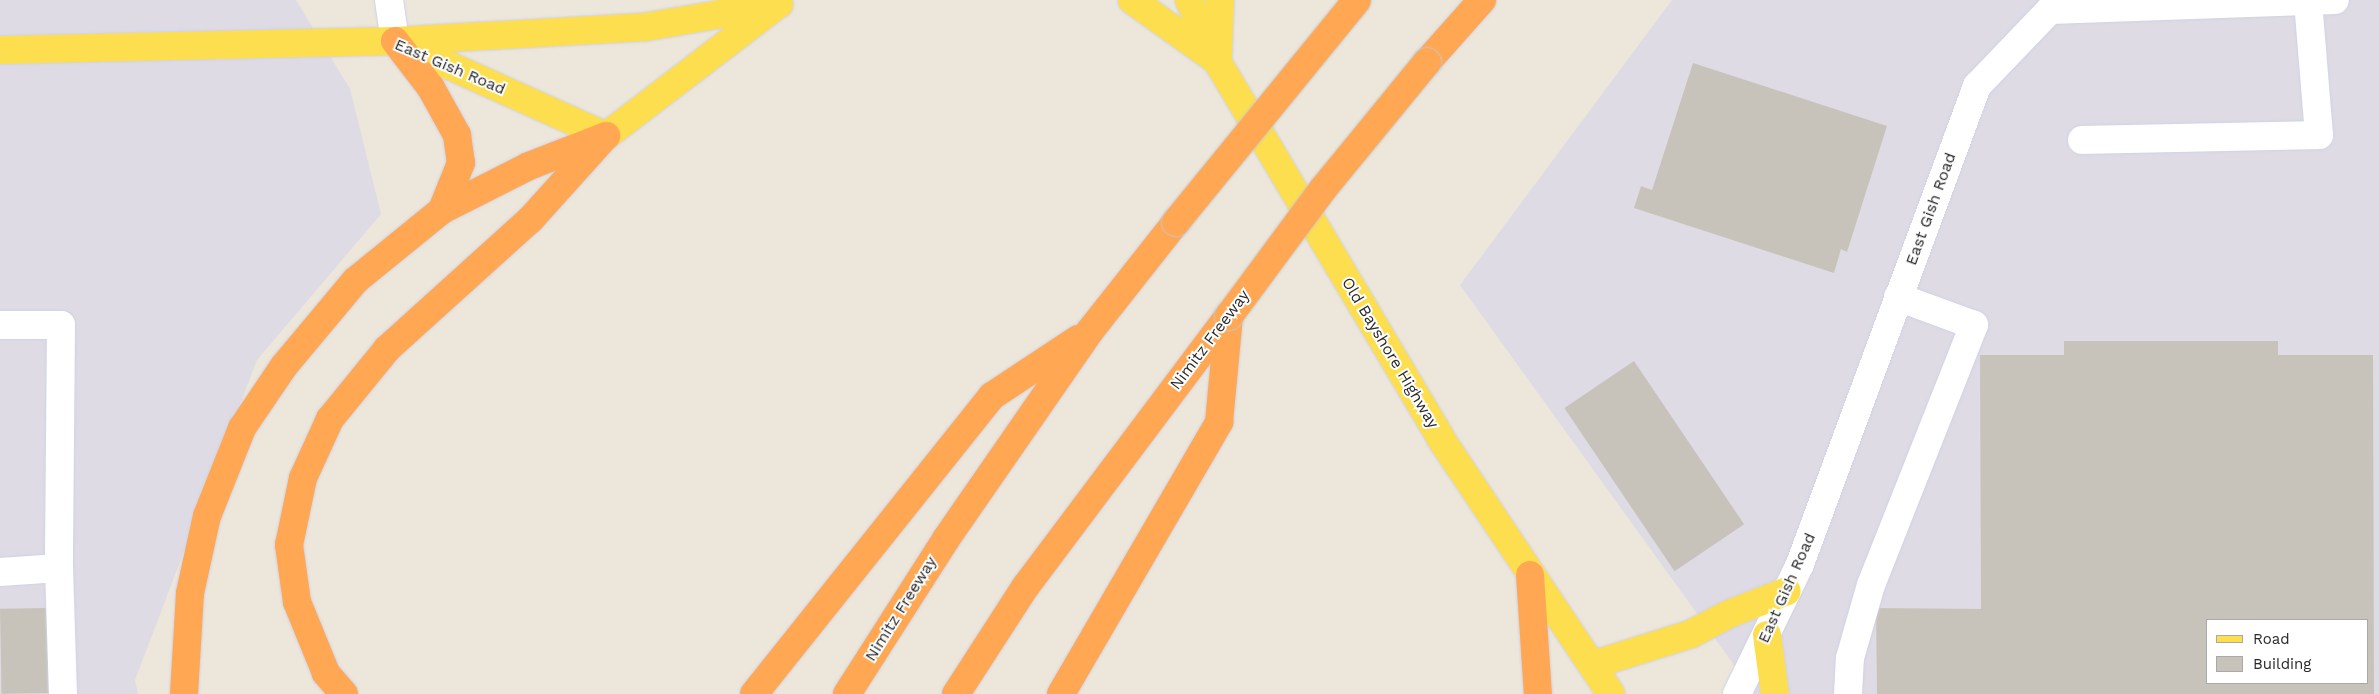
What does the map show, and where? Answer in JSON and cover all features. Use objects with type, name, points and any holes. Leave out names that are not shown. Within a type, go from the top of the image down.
[{"type":"highway","name":"Nimitz Freeway","points":[[847,694],[946,539],[1090,331],[1357,0]]},
{"type":"highway","name":"Nimitz Freeway","points":[[956,694],[1026,586],[1322,189],[1426,62],[1482,0]]},
{"type":"highway","points":[[395,41],[431,88],[457,135],[461,163],[442,210]]},
{"type":"highway","points":[[184,694],[190,593],[207,516],[242,428],[284,366],[356,280],[442,210],[529,166],[606,136]]},
{"type":"highway","points":[[344,694],[326,673],[297,602],[288,545],[303,478],[330,419],[387,349],[530,220],[606,136]]},
{"type":"highway","points":[[1061,694],[1218,422],[1229,316]]},
{"type":"highway","points":[[754,694],[992,396],[1090,331]]},
{"type":"highway","points":[[1530,575],[1538,694]]},
{"type":"main road","points":[[1132,0],[1217,61]]},
{"type":"main road","name":"Old Bayshore Highway","points":[[1189,0],[1217,61],[1441,439],[1611,694]]},
{"type":"main road","points":[[1217,61],[1220,0]]},
{"type":"main road","points":[[395,41],[645,27],[782,2]]},
{"type":"main road","points":[[606,136],[782,2]]},
{"type":"main road","name":"East Gish Road","points":[[0,50],[395,41],[606,136]]},
{"type":"main road","points":[[1592,665],[1691,634],[1729,614],[1787,591]]},
{"type":"main road","points":[[1767,635],[1775,694]]},
{"type":"street","points":[[389,0],[395,41]]},
{"type":"street","name":"East Gish Road","points":[[1738,694],[1804,555],[1976,86],[2050,10],[2335,0]]},
{"type":"street","points":[[2082,140],[2319,135],[2308,2]]},
{"type":"street","points":[[1848,694],[1850,658],[1871,585],[1974,325],[1898,297]]},
{"type":"street","points":[[0,326],[61,325],[59,568],[63,694]]},
{"type":"street","points":[[0,572],[59,568]]},
{"type":"shaded area","points":[[0,0],[296,0],[350,89],[381,214],[257,360],[135,680],[138,694],[0,694]]},
{"type":"shaded area","points":[[1672,0],[2379,0],[2379,694],[1755,694],[1460,285]]},
{"type":"building","points":[[1693,63],[1887,126],[1847,252],[1841,249],[1834,273],[1634,208],[1641,186],[1652,190]]},
{"type":"building","points":[[2064,341],[2278,341],[2278,355],[2373,355],[2374,694],[1877,694],[1876,608],[1981,609],[1980,355],[2064,355]]},
{"type":"building","points":[[1634,361],[1744,524],[1675,571],[1564,408]]},
{"type":"building","points":[[48,608],[49,693],[1,694],[0,609]]}]
